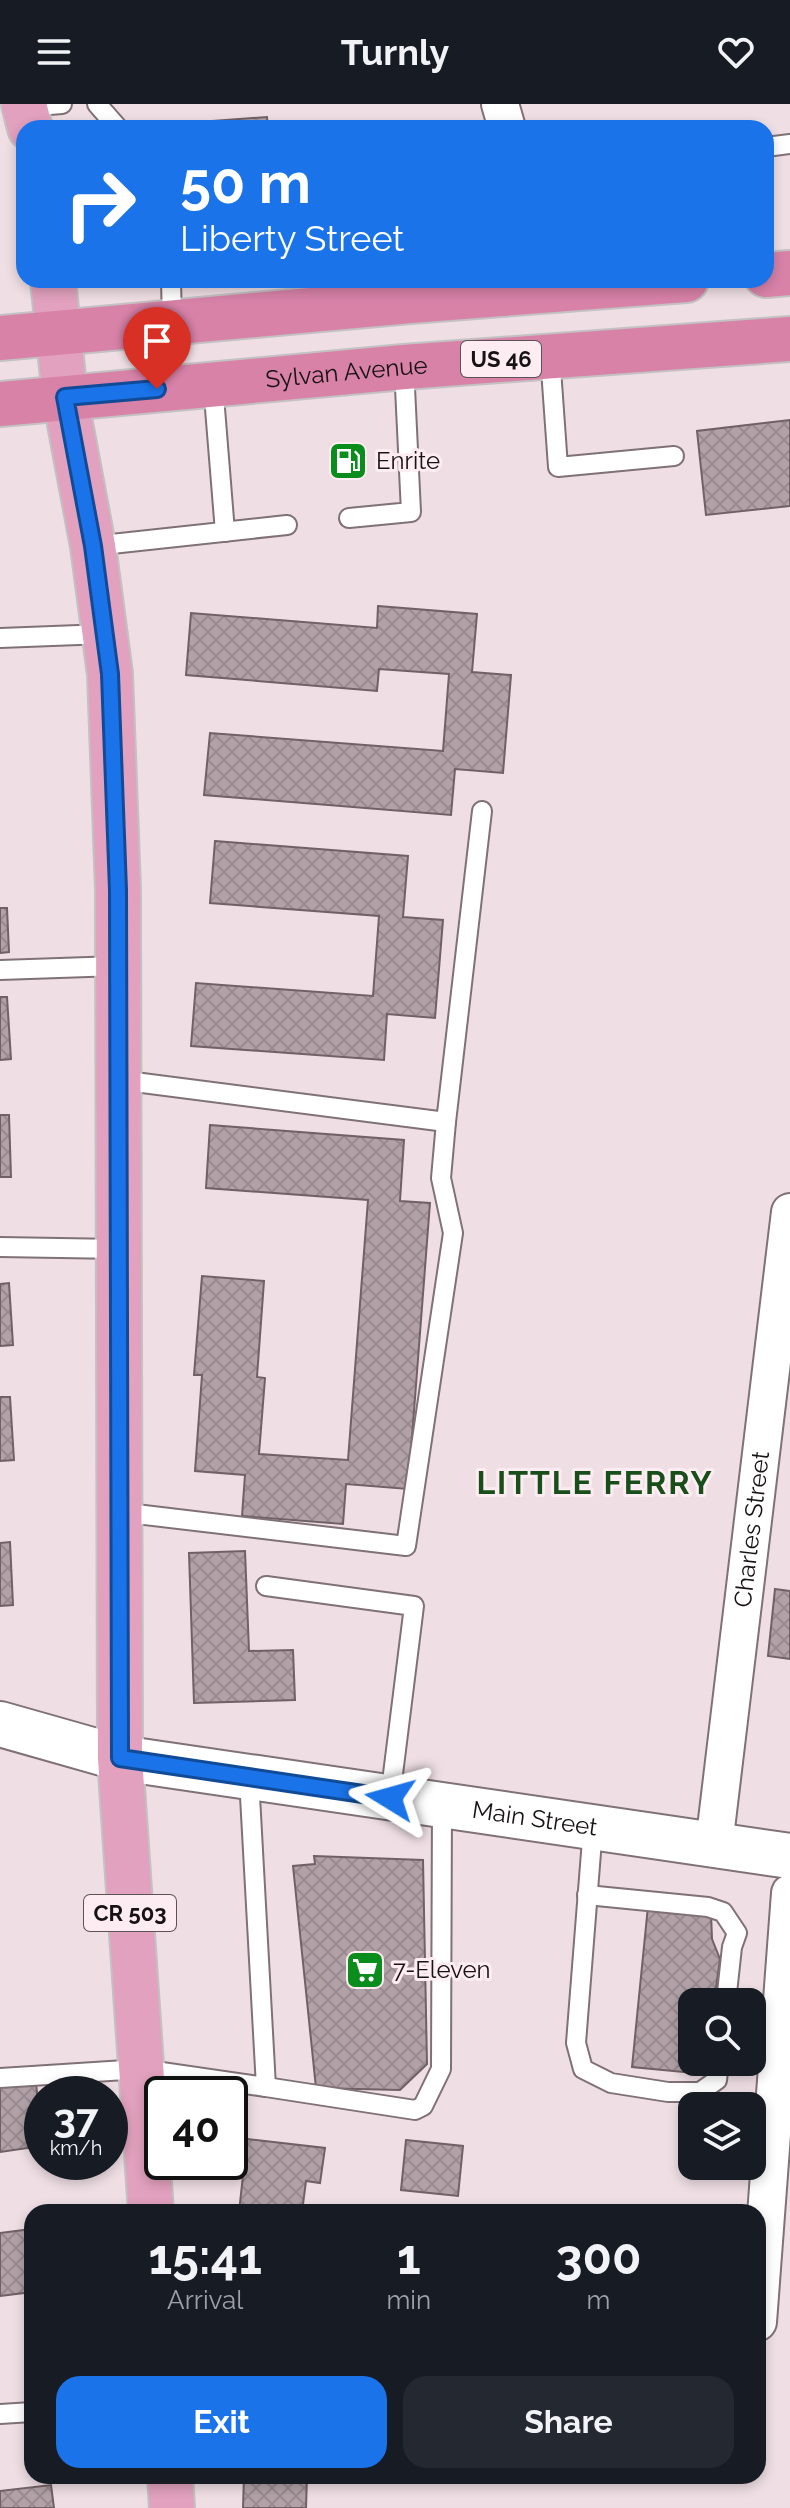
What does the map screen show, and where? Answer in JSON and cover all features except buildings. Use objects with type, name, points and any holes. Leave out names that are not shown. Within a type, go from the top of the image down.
[{"type":"highway","points":[[0,338],[172,323],[409,290],[465,288]]},
{"type":"highway","name":"Sylvan Avenue","points":[[0,404],[404,367],[790,339]]},
{"type":"main road","name":"CR 503","points":[[54,288],[65,397],[93,546],[110,674],[118,966],[120,1758],[150,2204]]},
{"type":"main road","points":[[170,2484],[172,2508]]},
{"type":"street","name":"Charles Street","points":[[714,1845],[790,1212]]},
{"type":"street","name":"Main Street","points":[[0,1724],[120,1758],[790,1856]]},
{"type":"street","points":[[766,2215],[790,1893]]},
{"type":"lane","points":[[97,104],[111,120]]},
{"type":"lane","points":[[171,288],[172,323]]},
{"type":"lane","points":[[550,355],[558,467],[674,456]]},
{"type":"lane","points":[[349,518],[411,512],[404,367]]},
{"type":"lane","points":[[213,384],[225,532]]},
{"type":"lane","points":[[93,546],[287,525]]},
{"type":"lane","points":[[0,638],[105,634]]},
{"type":"lane","points":[[119,1512],[406,1546],[453,1233],[441,1178],[482,811]]},
{"type":"lane","points":[[0,970],[118,966]]},
{"type":"lane","points":[[119,1080],[446,1122]]},
{"type":"lane","points":[[0,1247],[119,1249]]},
{"type":"lane","points":[[266,1586],[414,1606],[390,1798]]},
{"type":"lane","points":[[249,1777],[266,2087]]},
{"type":"lane","points":[[0,2078],[141,2069],[415,2110],[423,2106],[441,2069],[442,1805]]},
{"type":"lane","points":[[593,1827],[576,2043],[583,2069],[611,2083],[668,2092],[700,2092],[717,2080],[717,2076]]},
{"type":"lane","points":[[587,1895],[708,1907],[723,1912],[737,1933],[732,1947],[728,1988]]},
{"type":"lane","points":[[0,2414],[24,2412]]},
{"type":"place","name":"Enrite","points":[[348,461]]},
{"type":"place","name":"7-Eleven","points":[[365,1970]]},
{"type":"district","name":"LITTLE FERRY","points":[[595,1483]]},
{"type":"route","points":[[157,389],[65,397],[93,546],[110,674],[118,890],[120,1758],[390,1798]]}]
